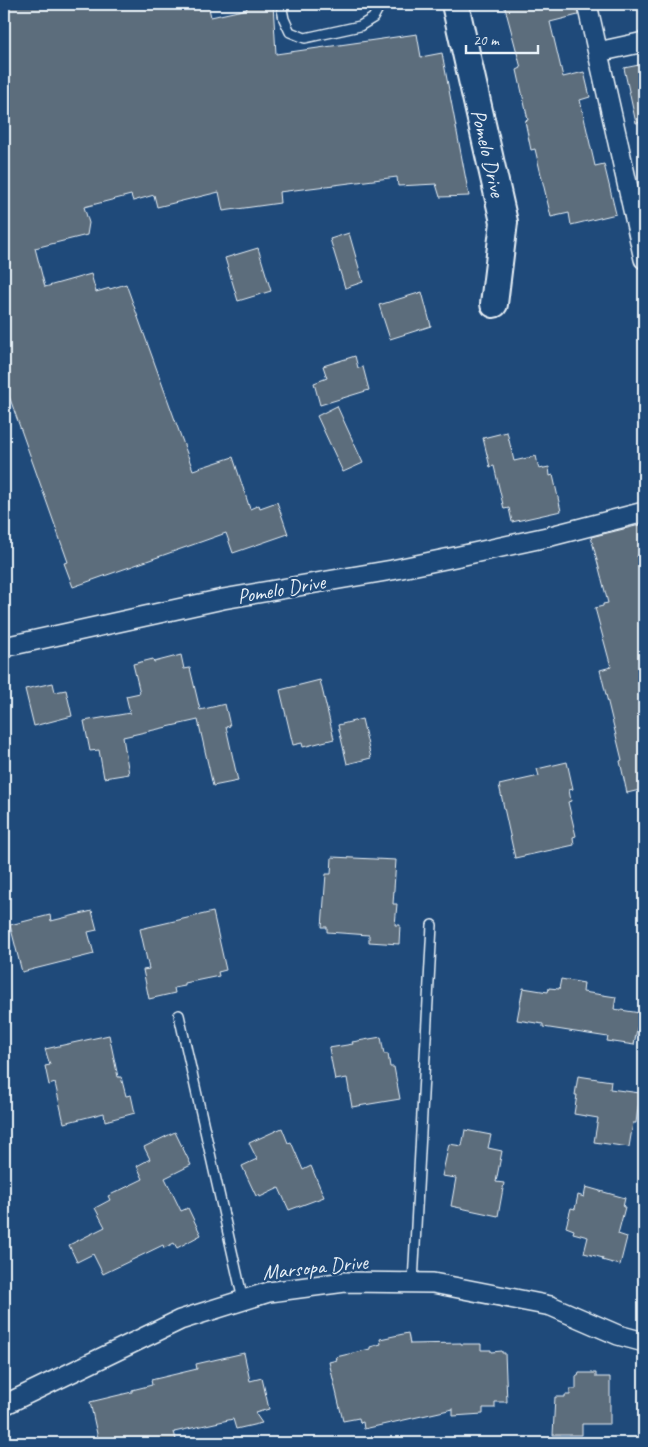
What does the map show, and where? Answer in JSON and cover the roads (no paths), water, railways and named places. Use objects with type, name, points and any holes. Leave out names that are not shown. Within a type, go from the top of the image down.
[{"type":"street","name":"Pomelo Drive","points":[[455,4],[504,222],[494,304]]},
{"type":"street","points":[[587,4],[644,259]]},
{"type":"street","points":[[598,52],[644,42]]},
{"type":"street","name":"Pomelo Drive","points":[[4,647],[223,599],[392,570],[644,512]]},
{"type":"street","name":"Marsopa Drive","points":[[4,1405],[180,1320],[269,1292],[345,1282],[433,1283],[551,1306],[618,1335],[644,1342]]},
{"type":"lane","points":[[281,4],[284,19],[290,32],[305,38],[360,26],[373,18],[379,4]]},
{"type":"lane","points":[[413,1283],[432,925]]},
{"type":"lane","points":[[179,1015],[243,1300]]}]
